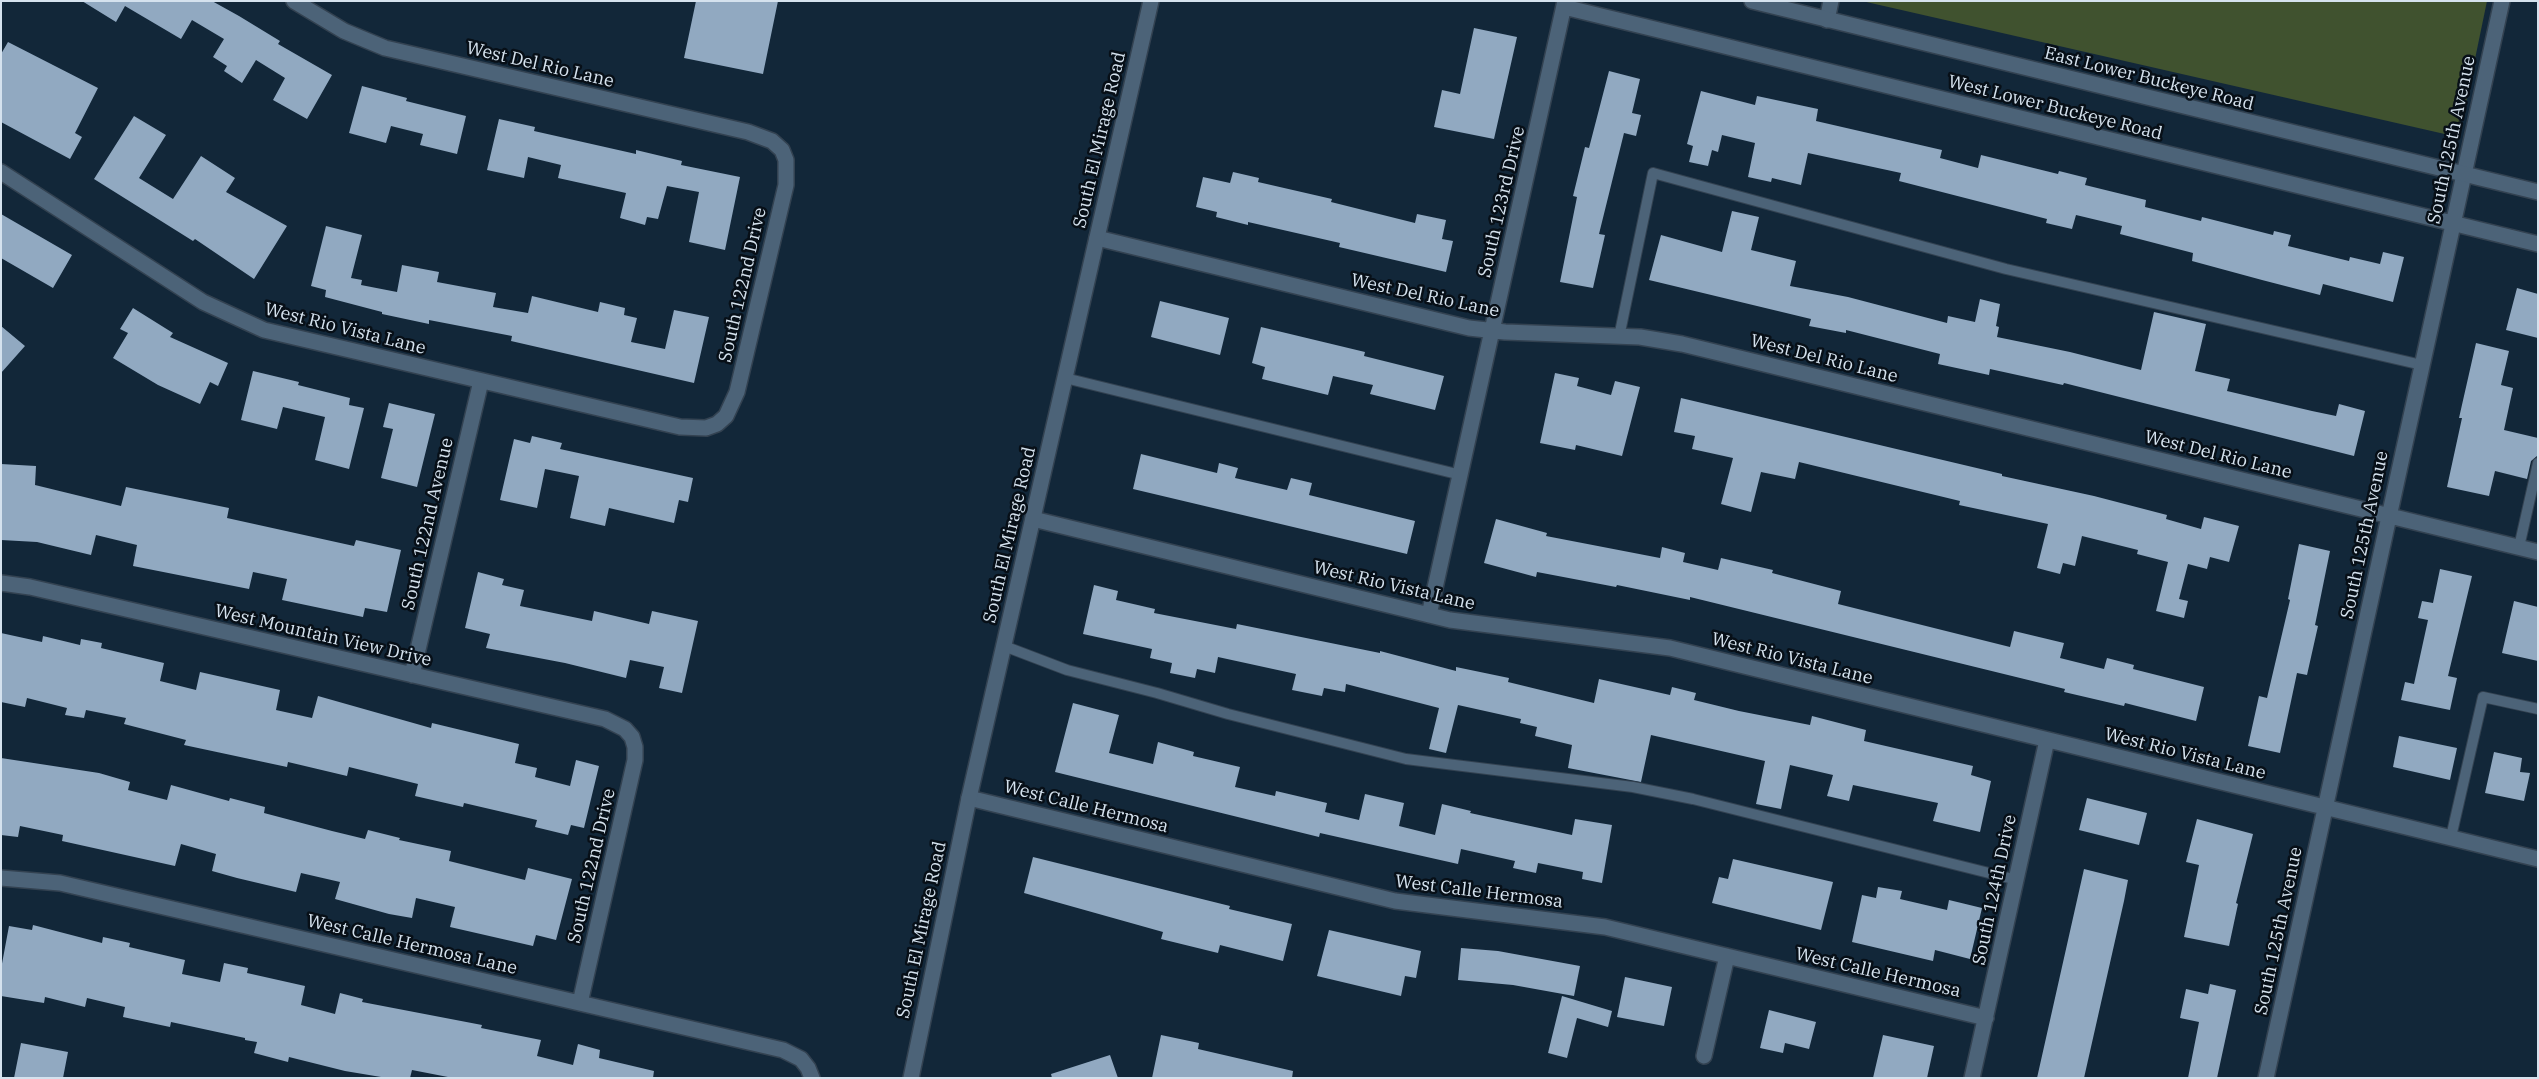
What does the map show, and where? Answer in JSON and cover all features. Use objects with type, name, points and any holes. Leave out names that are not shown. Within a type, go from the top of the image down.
[{"type":"street","name":"West Del Rio Lane","points":[[294,1],[344,31],[385,48],[748,132],[772,141],[782,150]]},
{"type":"street","name":"South El Mirage Road","points":[[911,1078],[969,798],[1126,118],[1151,1]]},
{"type":"street","name":"East Lower Buckeye Road","points":[[1752,1],[2538,192]]},
{"type":"street","points":[[1827,20],[1831,1]]},
{"type":"street","name":"South 125th Avenue","points":[[2266,1078],[2502,1]]},
{"type":"street","name":"West Lower Buckeye Road","points":[[1565,4],[2538,244]]},
{"type":"street","name":"South 123rd Drive","points":[[1429,615],[1565,4]]},
{"type":"street","name":"South 122nd Drive","points":[[718,424],[726,416],[737,392],[786,185],[786,160],[782,150]]},
{"type":"street","name":"West Rio Vista Lane","points":[[1,172],[197,299],[243,322],[283,335],[680,427],[706,428],[718,424]]},
{"type":"street","name":"West Del Rio Lane","points":[[1097,238],[1469,328],[1492,331],[1661,340],[1691,346],[2538,552]]},
{"type":"street","name":"South 122nd Avenue","points":[[412,675],[481,381]]},
{"type":"street","name":"West Rio Vista Lane","points":[[1033,519],[1429,615],[1471,623],[1670,648],[2538,859]]},
{"type":"street","name":"West Mountain View Drive","points":[[1,582],[30,587],[605,719],[616,723],[632,736]]},
{"type":"street","name":"South 122nd Drive","points":[[580,1003],[633,773],[635,747],[632,736]]},
{"type":"street","name":"South 124th Drive","points":[[1972,1078],[2047,740]]},
{"type":"street","name":"West Calle Hermosa","points":[[969,798],[1395,901],[1587,924],[1986,1018]]},
{"type":"street","name":"West Calle Hermosa Lane","points":[[1,878],[60,884],[783,1050],[801,1059],[810,1073]]},
{"type":"street","points":[[1704,1056],[1727,956]]},
{"type":"lane","points":[[1619,337],[1653,173],[2006,269],[2422,365]]},
{"type":"lane","points":[[1065,378],[1461,475]]},
{"type":"lane","points":[[2519,547],[2538,463]]},
{"type":"lane","points":[[1004,646],[1068,670],[1380,753],[1427,762],[1633,787],[1693,799],[2017,880]]},
{"type":"lane","points":[[2451,837],[2483,697],[2538,709]]},
{"type":"green space","points":[[1862,1],[2487,1],[2463,117],[2457,129],[2449,135]]},
{"type":"building","points":[[82,1],[212,1],[280,41],[278,44],[332,75],[307,119],[273,100],[285,78],[256,60],[242,83],[224,71],[227,66],[213,57],[224,39],[192,20],[181,39],[125,6],[116,22]]},
{"type":"building","points":[[696,1],[778,1],[763,74],[684,58]]},
{"type":"building","points":[[1474,28],[1517,37],[1494,139],[1434,127],[1442,90],[1460,94]]},
{"type":"building","points":[[8,42],[98,88],[75,133],[82,137],[70,159],[1,122],[1,54]]},
{"type":"building","points":[[1609,71],[1640,79],[1632,113],[1641,115],[1636,136],[1624,133],[1599,234],[1605,235],[1593,288],[1560,282],[1577,197],[1573,196],[1585,147],[1589,148]]},
{"type":"building","points":[[362,86],[407,98],[406,101],[466,116],[457,154],[420,145],[423,134],[391,126],[386,143],[349,133]]},
{"type":"building","points":[[1701,91],[1755,105],[1757,96],[1818,109],[1816,121],[1942,150],[1940,158],[1978,168],[1981,155],[2058,174],[2059,171],[2087,178],[2085,185],[2146,200],[2145,207],[2201,221],[2202,217],[2273,235],[2274,231],[2291,235],[2288,246],[2349,261],[2350,257],[2380,264],[2383,252],[2404,257],[2393,302],[2323,284],[2320,295],[2192,261],[2193,253],[2120,234],[2122,226],[2076,215],[2072,229],[2046,223],[2047,219],[1899,181],[1901,173],[1808,153],[1801,185],[1772,178],[1771,182],[1748,177],[1755,143],[1722,135],[1718,152],[1712,150],[1708,166],[1689,162],[1693,146],[1687,144]]},
{"type":"building","points":[[134,116],[166,135],[139,178],[173,199],[201,156],[235,178],[226,192],[287,226],[254,279],[195,239],[193,241],[94,179]]},
{"type":"building","points":[[499,119],[535,127],[534,131],[636,154],[636,150],[682,161],[681,165],[740,177],[725,250],[689,242],[699,192],[667,186],[658,219],[647,217],[645,225],[620,218],[626,193],[558,178],[561,165],[528,157],[524,178],[487,170]]},
{"type":"building","points":[[1233,172],[1259,178],[1258,182],[1332,199],[1331,202],[1415,223],[1417,214],[1446,220],[1442,239],[1453,241],[1446,272],[1339,247],[1340,243],[1248,222],[1248,225],[1216,217],[1217,212],[1196,207],[1203,177],[1230,183]]},
{"type":"building","points":[[1732,211],[1759,217],[1751,250],[1796,261],[1790,286],[1848,297],[1947,323],[1948,316],[1975,322],[1980,299],[2000,304],[1996,326],[1999,327],[1997,337],[2070,352],[2141,370],[2154,312],[2206,324],[2195,371],[2230,379],[2227,391],[2312,411],[2336,416],[2339,404],[2365,411],[2354,456],[2064,383],[2063,385],[1990,369],[1989,375],[1938,364],[1940,354],[1846,330],[1846,333],[1809,326],[1811,319],[1649,280],[1661,235],[1722,252]]},
{"type":"building","points":[[1,214],[72,255],[53,288],[1,258]]},
{"type":"building","points":[[326,226],[362,235],[351,278],[362,280],[361,285],[397,292],[402,265],[439,272],[437,282],[496,293],[493,307],[528,313],[532,296],[598,312],[600,302],[625,308],[624,315],[637,318],[631,342],[665,349],[674,310],[709,317],[694,383],[511,341],[512,336],[429,320],[429,324],[382,314],[382,312],[325,297],[326,290],[311,286]]},
{"type":"building","points":[[2517,288],[2538,294],[2538,338],[2506,330]]},
{"type":"building","points":[[1160,301],[1229,318],[1220,355],[1151,337]]},
{"type":"building","points":[[133,308],[173,333],[170,337],[228,363],[218,386],[210,382],[200,404],[158,385],[113,358],[128,333],[120,329]]},
{"type":"building","points":[[1,326],[25,346],[1,373]]},
{"type":"building","points":[[1261,327],[1365,352],[1364,356],[1444,376],[1435,410],[1370,394],[1373,385],[1333,376],[1328,395],[1262,379],[1265,367],[1252,363]]},
{"type":"building","points":[[2476,343],[2509,351],[2501,385],[2513,388],[2504,430],[2538,438],[2537,456],[2531,461],[2527,479],[2495,471],[2489,496],[2447,487],[2462,418],[2459,418]]},
{"type":"building","points":[[253,371],[299,382],[298,385],[350,398],[349,405],[364,408],[349,469],[315,460],[325,417],[283,407],[277,429],[241,420]]},
{"type":"building","points":[[1555,373],[1579,378],[1577,386],[1611,395],[1615,381],[1640,387],[1622,456],[1576,445],[1575,450],[1540,443]]},
{"type":"building","points":[[1681,398],[2002,474],[2002,476],[2094,496],[2167,515],[2166,519],[2201,529],[2204,517],[2239,526],[2229,562],[2210,557],[2207,569],[2188,564],[2179,599],[2188,601],[2184,618],[2156,611],[2168,562],[2137,554],[2138,550],[2082,536],[2075,566],[2063,563],[2060,574],[2037,568],[2048,524],[1959,505],[1960,501],[1799,462],[1795,479],[1761,472],[1751,512],[1721,504],[1733,458],[1692,449],[1695,436],[1674,432]]},
{"type":"building","points":[[389,403],[435,414],[417,487],[381,478],[393,429],[383,427]]},
{"type":"building","points":[[532,436],[562,443],[560,449],[693,478],[688,502],[679,500],[674,523],[609,508],[605,526],[570,518],[579,476],[545,469],[537,508],[500,500],[514,439],[530,443]]},
{"type":"building","points":[[1141,454],[1217,473],[1219,463],[1238,468],[1235,478],[1287,490],[1291,478],[1312,483],[1309,495],[1415,521],[1407,554],[1133,489]]},
{"type":"building","points":[[1,464],[36,466],[35,485],[121,506],[126,487],[229,508],[227,518],[354,546],[356,540],[401,550],[387,612],[365,608],[363,617],[282,600],[287,579],[253,572],[249,589],[133,566],[137,545],[96,535],[91,555],[37,542],[1,540]]},
{"type":"building","points":[[1496,519],[1547,533],[1546,536],[1660,558],[1662,547],[1685,553],[1683,562],[1718,570],[1721,558],[1773,570],[1772,573],[1841,591],[1838,604],[2010,647],[2014,631],[2064,643],[2060,658],[2104,669],[2107,658],[2134,665],[2133,669],[2204,687],[2196,721],[2125,703],[2124,706],[2064,692],[2065,689],[1690,597],[1690,600],[1617,585],[1616,587],[1537,572],[1536,577],[1484,563]]},
{"type":"building","points":[[2299,544],[2330,551],[2315,625],[2318,626],[2307,675],[2297,673],[2280,753],[2248,746],[2259,696],[2267,698],[2290,600],[2288,599]]},
{"type":"building","points":[[2440,569],[2472,576],[2448,676],[2457,678],[2450,710],[2401,700],[2405,682],[2414,684],[2428,620],[2418,618],[2422,601],[2433,603]]},
{"type":"building","points":[[478,572],[504,579],[502,585],[524,590],[520,606],[592,621],[594,611],[649,624],[652,611],[698,621],[682,693],[659,688],[664,667],[630,660],[626,678],[565,663],[486,648],[490,634],[465,628]]},
{"type":"building","points":[[1094,585],[1118,591],[1116,600],[1155,609],[1154,613],[1236,629],[1237,624],[1380,653],[1380,651],[1456,671],[1456,667],[1509,678],[1508,682],[1594,703],[1599,679],[1670,695],[1672,687],[1696,693],[1694,700],[1739,711],[1810,725],[1812,716],[1866,730],[1864,741],[1973,766],[1971,775],[1991,781],[1980,832],[1933,821],[1938,803],[1853,785],[1849,801],[1827,796],[1833,775],[1790,765],[1781,809],[1756,804],[1765,761],[1651,735],[1641,782],[1568,768],[1572,745],[1535,736],[1537,727],[1520,723],[1521,719],[1458,705],[1446,753],[1429,749],[1439,708],[1346,684],[1345,692],[1324,688],[1322,696],[1292,690],[1296,674],[1218,657],[1215,673],[1197,669],[1195,678],[1170,673],[1172,663],[1150,658],[1152,649],[1083,634]]},
{"type":"building","points":[[2514,601],[2538,607],[2538,661],[2502,653]]},
{"type":"building","points":[[1,633],[42,642],[43,636],[80,645],[81,639],[102,643],[101,648],[164,663],[160,681],[196,690],[200,672],[280,690],[276,710],[312,718],[318,696],[431,728],[432,723],[519,744],[515,763],[537,768],[535,777],[570,786],[576,760],[599,766],[584,828],[571,825],[568,835],[535,827],[537,820],[464,803],[463,807],[415,796],[418,784],[349,767],[347,776],[288,762],[287,767],[184,745],[186,740],[124,724],[126,718],[86,710],[84,718],[65,715],[67,708],[27,698],[25,707],[1,702]]},
{"type":"building","points":[[1073,703],[1119,715],[1109,753],[1153,764],[1158,742],[1194,752],[1193,756],[1240,767],[1235,787],[1275,796],[1276,791],[1327,803],[1325,812],[1359,820],[1365,794],[1404,803],[1399,826],[1435,835],[1442,804],[1471,811],[1470,813],[1572,835],[1575,819],[1612,825],[1602,883],[1582,879],[1583,872],[1538,863],[1536,873],[1513,868],[1515,861],[1461,849],[1458,864],[1320,833],[1319,837],[1055,772]]},
{"type":"building","points":[[2399,736],[2457,748],[2450,780],[2393,767]]},
{"type":"building","points":[[2494,752],[2522,758],[2520,772],[2530,773],[2524,801],[2485,793]]},
{"type":"building","points":[[1,758],[99,773],[130,782],[128,790],[167,800],[171,785],[229,801],[230,798],[265,807],[264,813],[365,839],[368,830],[400,838],[399,840],[451,851],[449,861],[525,880],[528,868],[572,879],[556,940],[536,935],[533,946],[450,927],[455,907],[416,898],[412,918],[389,914],[335,899],[340,882],[301,873],[296,892],[237,878],[212,871],[216,854],[181,844],[175,866],[62,841],[63,835],[20,826],[18,837],[1,835]]},
{"type":"building","points":[[2087,798],[2147,813],[2139,845],[2079,830]]},
{"type":"building","points":[[2197,819],[2253,834],[2236,903],[2238,904],[2229,946],[2184,937],[2199,865],[2186,862]]},
{"type":"building","points":[[1033,857],[1230,906],[1229,909],[1292,924],[1283,961],[1220,945],[1218,953],[1161,939],[1163,932],[1024,893]]},
{"type":"building","points":[[1733,859],[1833,882],[1821,930],[1712,903],[1719,877],[1728,879]]},
{"type":"building","points":[[2084,869],[2128,880],[2124,901],[2084,1078],[2037,1078]]},
{"type":"building","points":[[1878,887],[1902,891],[1900,899],[1947,910],[1949,900],[1982,908],[1970,959],[1935,950],[1933,961],[1852,942],[1862,895],[1876,898]]},
{"type":"building","points":[[33,925],[102,943],[103,937],[130,943],[129,947],[185,960],[182,974],[220,982],[224,963],[248,968],[247,973],[305,986],[301,1005],[335,1014],[340,993],[363,999],[362,1002],[482,1025],[481,1028],[541,1040],[537,1056],[573,1065],[578,1044],[600,1050],[599,1058],[654,1071],[653,1078],[453,1078],[412,1070],[410,1078],[387,1078],[345,1071],[289,1057],[288,1062],[254,1053],[257,1042],[245,1040],[245,1038],[171,1022],[170,1027],[123,1017],[125,1007],[87,998],[85,1007],[45,997],[44,1003],[1,996],[1,969],[9,926],[32,930]]},
{"type":"building","points":[[1329,930],[1421,951],[1416,978],[1405,976],[1401,996],[1317,976]]},
{"type":"building","points":[[1461,948],[1498,951],[1580,966],[1574,996],[1513,985],[1458,980]]},
{"type":"building","points":[[1625,977],[1672,987],[1664,1026],[1617,1017]]},
{"type":"building","points":[[2210,984],[2236,990],[2217,1078],[2188,1078],[2199,1022],[2180,1018],[2186,989],[2208,994]]},
{"type":"building","points":[[1562,996],[1612,1011],[1608,1027],[1577,1018],[1567,1058],[1548,1053]]},
{"type":"building","points":[[1769,1010],[1816,1022],[1809,1049],[1785,1043],[1783,1053],[1760,1048]]},
{"type":"building","points":[[1161,1035],[1199,1043],[1198,1049],[1293,1071],[1292,1078],[1152,1078]]},
{"type":"building","points":[[1883,1035],[1934,1046],[1927,1078],[1873,1078]]},
{"type":"building","points":[[21,1043],[68,1052],[63,1078],[14,1078]]},
{"type":"building","points":[[1110,1055],[1118,1078],[1052,1078],[1051,1074]]}]
